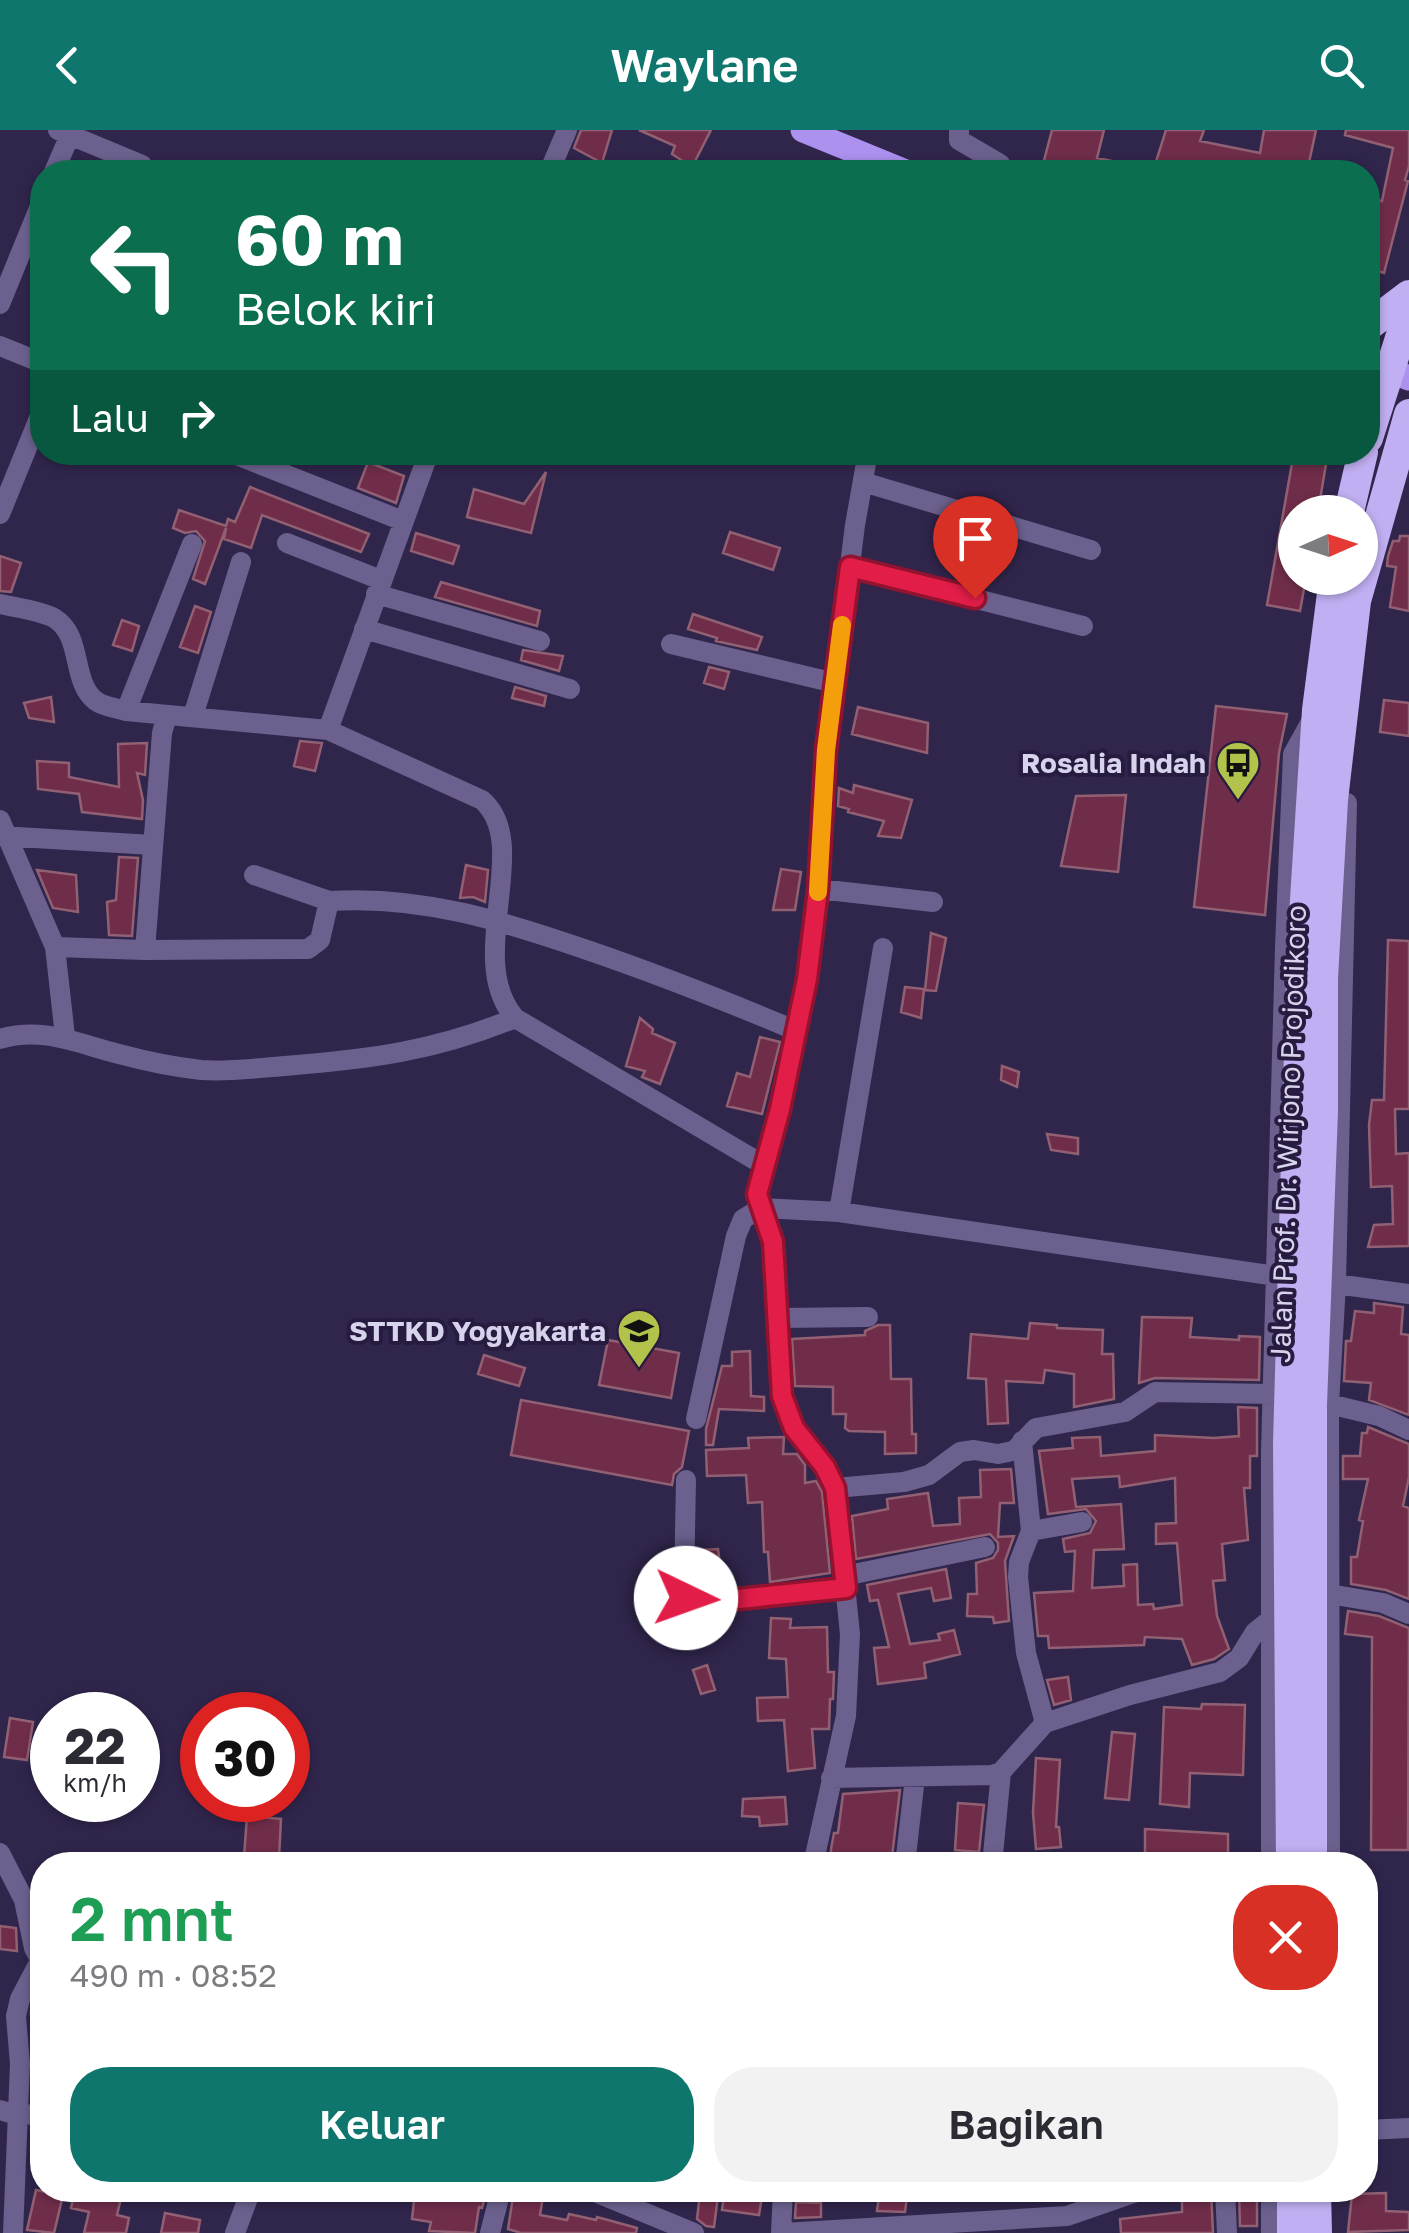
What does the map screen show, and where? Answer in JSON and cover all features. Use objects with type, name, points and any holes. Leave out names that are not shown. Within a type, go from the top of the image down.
[{"type":"highway","points":[[1380,317],[1409,295]]},
{"type":"highway","points":[[1380,397],[1409,310]]},
{"type":"highway","points":[[1335,670],[1400,462],[1409,414]]},
{"type":"highway","points":[[1353,495],[1359,465]]},
{"type":"highway","points":[[1291,1852],[1288,1443],[1294,947],[1335,670],[1334,595]]},
{"type":"highway","name":"Jalan Prof. Dr. Wirjono Projodikoro","points":[[1312,1852],[1312,1423],[1323,978],[1332,800],[1330,710]]},
{"type":"highway","points":[[1292,2202],[1292,2233]]},
{"type":"highway","points":[[1316,2202],[1317,2233]]},
{"type":"main road","points":[[803,130],[835,136],[882,160]]},
{"type":"street","points":[[554,160],[567,130]]},
{"type":"street","points":[[959,130],[960,140],[993,160]]},
{"type":"street","points":[[57,160],[64,132],[132,160]]},
{"type":"street","points":[[0,304],[30,230]]},
{"type":"street","points":[[0,346],[30,358]]},
{"type":"street","points":[[0,514],[30,440]]},
{"type":"street","points":[[262,465],[402,521]]},
{"type":"street","points":[[328,730],[424,465]]},
{"type":"street","points":[[815,1852],[846,1716],[850,1634],[835,1488],[825,1467],[787,1415],[782,1396],[773,1242],[757,1194],[796,1031],[818,890],[826,750],[866,465]]},
{"type":"street","points":[[863,482],[1090,550]]},
{"type":"street","points":[[287,543],[379,587],[540,641]]},
{"type":"street","points":[[126,711],[192,544]]},
{"type":"street","points":[[194,716],[242,562]]},
{"type":"street","points":[[850,567],[1083,626]]},
{"type":"street","points":[[0,604],[51,616],[58,622],[73,642],[83,682],[99,703],[126,711],[328,730],[482,800],[494,810],[502,839],[496,974],[504,1006],[515,1018],[765,1166]]},
{"type":"street","points":[[364,629],[570,689]]},
{"type":"street","points":[[671,644],[835,683]]},
{"type":"street","points":[[1330,710],[1353,730],[1347,804],[1336,1284],[1329,1404],[1330,1852]]},
{"type":"street","points":[[145,950],[162,733],[167,715]]},
{"type":"street","points":[[2,831],[153,846]]},
{"type":"street","points":[[2,831],[55,946],[65,1036]]},
{"type":"street","points":[[254,875],[329,901],[389,900],[496,918],[670,979],[796,1031]]},
{"type":"street","points":[[818,890],[933,902]]},
{"type":"street","points":[[55,946],[145,950],[308,948],[320,940],[329,901]]},
{"type":"street","points":[[1271,1852],[1276,1276],[1294,947]]},
{"type":"street","points":[[839,1212],[883,948]]},
{"type":"street","points":[[0,1039],[65,1036],[117,1054],[161,1063],[202,1070],[234,1070],[360,1060],[430,1048],[515,1018]]},
{"type":"street","points":[[696,1418],[736,1236],[743,1219],[761,1208],[839,1212],[1276,1276]]},
{"type":"street","points":[[1336,1284],[1409,1294]]},
{"type":"street","points":[[778,1318],[868,1317]]},
{"type":"street","points":[[835,1488],[904,1482],[929,1475],[960,1452],[998,1454],[1015,1450],[1036,1428],[1125,1412],[1155,1392],[1273,1394]]},
{"type":"street","points":[[1329,1404],[1379,1416],[1409,1430]]},
{"type":"street","points":[[1022,1441],[1031,1531],[1019,1562],[1018,1577],[1026,1653],[1045,1723]]},
{"type":"street","points":[[686,1480],[684,1586],[686,1598],[692,1603],[845,1582],[986,1547]]},
{"type":"street","points":[[1031,1531],[1082,1522]]},
{"type":"street","points":[[1329,1594],[1383,1602],[1409,1614]]},
{"type":"street","points":[[993,1852],[1002,1772],[1045,1723],[1130,1695],[1220,1672],[1239,1658],[1254,1632],[1270,1620]]},
{"type":"street","points":[[832,1778],[1002,1772]]},
{"type":"street","points":[[906,1852],[915,1777]]},
{"type":"street","points":[[0,1853],[24,1900],[30,1929]]},
{"type":"street","points":[[13,2233],[8,2112],[20,2064],[16,2016],[30,1981]]},
{"type":"street","points":[[1378,2129],[1409,2128]]},
{"type":"street","points":[[235,2233],[247,2202]]},
{"type":"street","points":[[490,2233],[498,2202]]},
{"type":"street","points":[[619,2202],[694,2233]]},
{"type":"street","points":[[783,2202],[782,2233],[1067,2216],[1107,2202]]},
{"type":"street","points":[[1225,2202],[1226,2233]]},
{"type":"street","points":[[1271,2202],[1272,2233]]},
{"type":"street","points":[[1331,2202],[1332,2233]]},
{"type":"building","points":[[581,130],[612,130],[603,160],[574,148]]},
{"type":"building","points":[[639,130],[711,130],[696,160],[681,160],[672,154],[675,146]]},
{"type":"building","points":[[1052,130],[1104,130],[1097,158],[1107,160],[1044,160]]},
{"type":"building","points":[[1166,130],[1204,130],[1200,141],[1260,153],[1264,130],[1316,130],[1310,160],[1157,160]]},
{"type":"building","points":[[1346,130],[1409,130],[1405,180],[1408,181],[1384,273],[1380,272],[1380,200],[1393,148],[1345,135]]},
{"type":"building","points":[[367,465],[404,476],[396,503],[358,488]]},
{"type":"building","points":[[1292,465],[1326,465],[1321,495],[1286,495]]},
{"type":"building","points":[[546,472],[531,533],[467,517],[474,489],[524,504]]},
{"type":"building","points":[[250,487],[369,534],[361,552],[262,515],[251,548],[224,539],[226,528],[205,584],[193,579],[205,541],[196,531],[185,533],[173,528],[179,510],[226,526],[228,519],[235,522]]},
{"type":"building","points":[[730,532],[780,548],[773,570],[723,553]]},
{"type":"building","points":[[416,533],[459,546],[453,564],[411,551]]},
{"type":"building","points":[[1400,536],[1409,536],[1409,611],[1390,607],[1396,567],[1387,566],[1388,556],[1393,541],[1399,541]]},
{"type":"building","points":[[1278,543],[1278,595],[1303,595],[1300,611],[1267,605]]},
{"type":"building","points":[[0,556],[21,563],[11,592],[0,591]]},
{"type":"building","points":[[441,582],[540,611],[537,626],[435,597]]},
{"type":"building","points":[[195,606],[211,612],[198,653],[180,647]]},
{"type":"building","points":[[693,614],[762,637],[757,650],[716,641],[717,638],[688,629]]},
{"type":"building","points":[[122,620],[139,626],[132,651],[113,645]]},
{"type":"building","points":[[523,650],[563,656],[559,671],[521,660]]},
{"type":"building","points":[[709,667],[729,672],[724,689],[704,683]]},
{"type":"building","points":[[515,687],[546,696],[544,706],[512,698]]},
{"type":"building","points":[[51,697],[54,722],[29,718],[24,703]]},
{"type":"building","points":[[1384,700],[1409,703],[1409,736],[1380,732]]},
{"type":"building","points":[[1216,706],[1287,714],[1279,753],[1265,915],[1194,907]]},
{"type":"building","points":[[858,707],[928,723],[927,753],[852,734]]},
{"type":"building","points":[[300,741],[322,743],[315,771],[294,766]]},
{"type":"building","points":[[147,743],[145,775],[137,773],[143,800],[142,819],[82,812],[79,794],[38,789],[37,761],[69,763],[69,777],[119,787],[118,744]]},
{"type":"building","points":[[854,785],[912,800],[901,838],[878,836],[884,821],[838,806],[839,788],[853,793]]},
{"type":"building","points":[[1126,795],[1118,872],[1061,866],[1076,796]]},
{"type":"building","points":[[119,857],[138,858],[132,936],[109,935],[107,902],[116,900]]},
{"type":"building","points":[[466,865],[488,870],[485,902],[473,897],[460,898]]},
{"type":"building","points":[[781,869],[801,872],[795,910],[773,910]]},
{"type":"building","points":[[37,870],[76,875],[78,912],[53,908]]},
{"type":"building","points":[[931,933],[946,938],[936,991],[925,990]]},
{"type":"building","points":[[1388,940],[1409,941],[1409,1109],[1395,1109],[1396,1154],[1409,1153],[1409,1246],[1368,1247],[1374,1225],[1393,1224],[1392,1186],[1371,1187],[1369,1125],[1372,1100],[1384,1100]]},
{"type":"building","points":[[905,987],[924,989],[921,1018],[901,1012]]},
{"type":"building","points":[[640,1018],[653,1029],[652,1033],[675,1043],[660,1084],[642,1077],[645,1071],[626,1066]]},
{"type":"building","points":[[760,1037],[780,1042],[762,1114],[727,1106],[737,1073],[750,1077]]},
{"type":"building","points":[[1002,1066],[1019,1072],[1017,1087],[1001,1080]]},
{"type":"building","points":[[1047,1134],[1078,1138],[1078,1154],[1051,1150]]},
{"type":"building","points":[[1374,1303],[1403,1307],[1401,1334],[1409,1335],[1409,1415],[1369,1400],[1371,1383],[1344,1381],[1346,1341],[1351,1341],[1355,1311],[1374,1313]]},
{"type":"building","points":[[1142,1317],[1192,1318],[1190,1337],[1260,1337],[1259,1380],[1155,1378],[1139,1383]]},
{"type":"building","points":[[1030,1323],[1103,1330],[1102,1354],[1113,1354],[1114,1399],[1074,1407],[1074,1374],[1045,1370],[1043,1383],[1006,1381],[1008,1423],[988,1424],[986,1379],[968,1378],[971,1334],[1028,1339]]},
{"type":"building","points":[[890,1325],[891,1379],[911,1379],[916,1453],[885,1454],[885,1432],[845,1428],[846,1414],[833,1414],[833,1387],[795,1386],[792,1339],[865,1335],[865,1331]]},
{"type":"building","name":"STTKD Yogyakarta","points":[[608,1340],[679,1353],[671,1398],[599,1385]]},
{"type":"building","points":[[750,1351],[751,1396],[764,1397],[764,1411],[719,1409],[713,1445],[706,1445],[706,1429],[722,1366],[732,1366],[732,1352]]},
{"type":"building","points":[[484,1355],[525,1368],[519,1386],[478,1374]]},
{"type":"building","points":[[521,1400],[689,1431],[682,1467],[674,1474],[672,1485],[511,1455]]},
{"type":"building","points":[[1238,1407],[1257,1408],[1257,1456],[1250,1456],[1250,1488],[1244,1488],[1248,1540],[1222,1544],[1225,1580],[1213,1581],[1217,1616],[1229,1649],[1214,1659],[1192,1665],[1182,1639],[1145,1637],[1144,1645],[1049,1648],[1048,1636],[1038,1636],[1034,1593],[1073,1591],[1075,1551],[1065,1552],[1063,1539],[1090,1533],[1096,1521],[1086,1509],[1048,1514],[1039,1451],[1073,1448],[1072,1438],[1100,1437],[1101,1456],[1155,1451],[1155,1435],[1239,1436]],"holes":[[[1119,1476],[1120,1487],[1175,1478],[1176,1523],[1156,1524],[1156,1544],[1177,1543],[1182,1605],[1154,1609],[1153,1604],[1138,1605],[1137,1564],[1123,1565],[1124,1586],[1092,1588],[1094,1550],[1124,1549],[1121,1504],[1076,1507],[1072,1479]]]},
{"type":"building","points":[[1368,1427],[1409,1444],[1409,1477],[1403,1506],[1409,1508],[1409,1599],[1351,1584],[1351,1557],[1357,1557],[1363,1521],[1359,1520],[1368,1479],[1343,1479],[1343,1456],[1360,1456],[1362,1433],[1367,1433]]},
{"type":"building","points":[[784,1437],[783,1454],[797,1454],[805,1465],[805,1483],[816,1481],[822,1492],[830,1573],[770,1582],[762,1502],[748,1503],[746,1475],[707,1476],[706,1450],[749,1448],[748,1438]]},
{"type":"building","points":[[1011,1469],[1014,1503],[1000,1503],[998,1537],[1014,1536],[1005,1561],[1009,1621],[994,1623],[993,1617],[967,1616],[968,1594],[977,1594],[976,1563],[993,1558],[998,1550],[998,1543],[990,1534],[856,1559],[852,1516],[888,1509],[887,1499],[928,1493],[933,1526],[960,1524],[959,1498],[981,1497],[980,1470]]},
{"type":"building","points":[[718,1549],[723,1586],[698,1589],[698,1550]]},
{"type":"building","points":[[946,1569],[951,1598],[934,1601],[931,1588],[898,1594],[910,1644],[940,1640],[938,1634],[954,1630],[960,1654],[924,1663],[926,1678],[878,1684],[874,1648],[889,1647],[878,1600],[870,1601],[867,1585]]},
{"type":"building","points":[[1348,1611],[1379,1616],[1409,1628],[1408,1850],[1371,1850],[1372,1637],[1345,1634]]},
{"type":"building","points":[[771,1618],[791,1619],[790,1628],[827,1627],[828,1672],[834,1672],[833,1699],[829,1729],[812,1729],[815,1768],[788,1771],[784,1720],[758,1721],[757,1698],[788,1697],[786,1659],[769,1658]]},
{"type":"building","points":[[707,1665],[715,1690],[701,1694],[693,1670]]},
{"type":"building","points":[[1068,1677],[1071,1700],[1054,1705],[1047,1680]]},
{"type":"building","points":[[1202,1704],[1245,1705],[1243,1775],[1190,1773],[1189,1807],[1160,1804],[1164,1707],[1201,1709]]},
{"type":"building","points":[[10,1718],[30,1721],[27,1760],[4,1757]]},
{"type":"building","points":[[1112,1732],[1135,1734],[1129,1800],[1105,1798]]},
{"type":"building","points":[[1036,1758],[1060,1760],[1056,1827],[1061,1847],[1036,1849]]},
{"type":"building","points":[[900,1790],[893,1852],[831,1852],[834,1833],[838,1833],[843,1794]]},
{"type":"building","points":[[785,1797],[787,1824],[760,1826],[759,1817],[742,1816],[743,1799]]},
{"type":"building","points":[[958,1803],[984,1805],[979,1852],[955,1850]]},
{"type":"building","points":[[247,1822],[281,1822],[279,1852],[244,1852]]},
{"type":"building","points":[[1145,1829],[1228,1834],[1228,1852],[1145,1852]]},
{"type":"building","points":[[0,1926],[16,1928],[17,1951],[0,1949]]},
{"type":"building","points":[[1378,2193],[1386,2193],[1386,2211],[1409,2212],[1409,2230],[1348,2232],[1351,2202],[1378,2202]]},
{"type":"building","points":[[33,2202],[61,2202],[54,2233],[27,2230]]},
{"type":"building","points":[[72,2202],[120,2202],[117,2215],[129,2218],[126,2233],[84,2233],[89,2212],[71,2208]]},
{"type":"building","points":[[414,2202],[484,2202],[479,2207],[475,2233],[429,2231],[431,2222],[412,2219]]},
{"type":"building","points":[[512,2202],[542,2202],[540,2215],[567,2220],[569,2214],[596,2220],[597,2217],[637,2228],[636,2233],[521,2233],[508,2229]]},
{"type":"building","points":[[699,2202],[717,2202],[714,2227],[697,2219]]},
{"type":"building","points":[[723,2202],[761,2202],[759,2215],[722,2210]]},
{"type":"building","points":[[796,2202],[821,2203],[821,2217],[795,2218]]},
{"type":"building","points":[[878,2202],[906,2202],[905,2212],[877,2211]]},
{"type":"building","points":[[1182,2202],[1212,2202],[1213,2233],[1121,2233],[1120,2219],[1182,2212]]},
{"type":"building","points":[[1239,2202],[1257,2202],[1257,2226],[1240,2226]]},
{"type":"building","points":[[165,2213],[200,2220],[198,2233],[161,2233]]},
{"type":"slow traffic","points":[[818,892],[826,750],[842,625]]},
{"type":"place","name":"Rosalia Indah","points":[[1238,801]]},
{"type":"place","name":"STTKD Yogyakarta","points":[[639,1369]]},
{"type":"route","points":[[686,1598],[699,1603],[846,1588],[835,1488],[825,1467],[794,1428],[782,1396],[776,1265],[770,1226],[757,1194],[780,1109],[807,979],[818,890],[826,750],[850,567],[975,598]]}]
